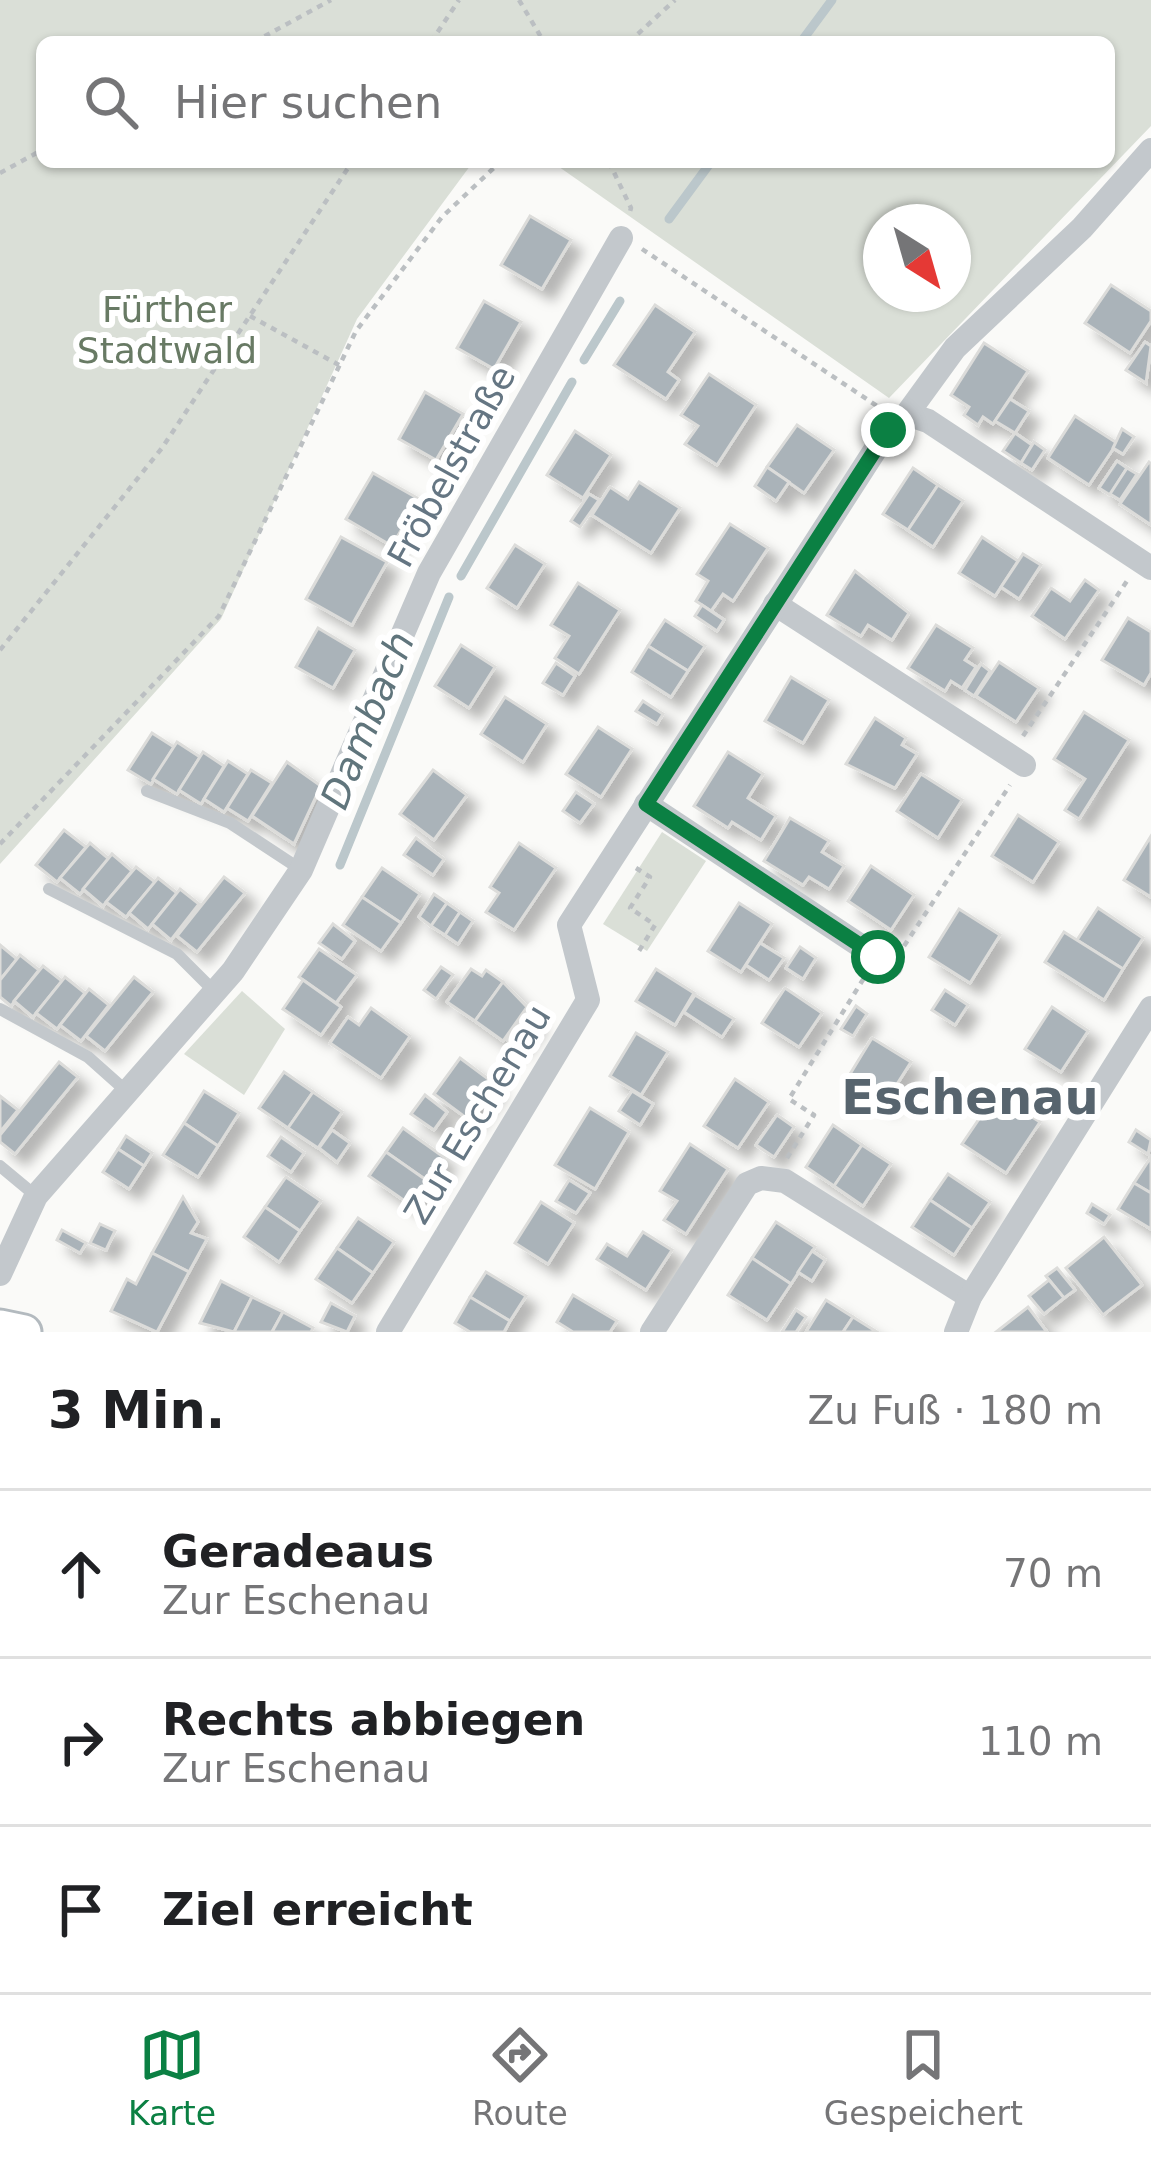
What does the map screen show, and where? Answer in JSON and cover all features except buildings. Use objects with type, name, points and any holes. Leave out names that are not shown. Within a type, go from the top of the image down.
[{"type":"main road","points":[[0,1327],[24,1332]]},
{"type":"street","name":"Zur Eschenau","points":[[401,1328],[588,1000],[569,925],[646,804],[775,604],[902,417],[955,348],[1082,229],[1151,150]]},
{"type":"street","name":"Fröbelstraße","points":[[0,1274],[35,1196],[214,991],[270,922],[302,870],[430,573],[621,238]]},
{"type":"street","points":[[902,417],[928,421],[1146,565]]},
{"type":"street","points":[[775,604],[1017,760]]},
{"type":"street","points":[[646,804],[884,962]]},
{"type":"street","points":[[956,1332],[970,1298],[1151,1008]]},
{"type":"street","points":[[652,1332],[747,1184],[774,1178],[970,1298]]},
{"type":"lane","points":[[147,791],[230,824],[302,870]]},
{"type":"lane","points":[[49,889],[177,955],[214,991]]},
{"type":"lane","points":[[0,1009],[88,1057],[124,1090]]},
{"type":"lane","points":[[0,1166],[35,1196]]},
{"type":"path","points":[[265,36],[332,0]]},
{"type":"path","points":[[435,36],[459,0]]},
{"type":"path","points":[[519,0],[540,36]]},
{"type":"path","points":[[635,36],[675,0]]},
{"type":"path","points":[[0,173],[36,153]]},
{"type":"path","points":[[0,650],[162,448],[348,168]]},
{"type":"path","points":[[0,844],[219,616],[356,331],[442,217],[494,168]]},
{"type":"path","points":[[612,168],[631,208],[621,238],[671,264],[902,417]]},
{"type":"path","points":[[250,316],[339,365]]},
{"type":"path","points":[[774,1178],[814,1115],[789,1099],[1146,565]]},
{"type":"path","points":[[635,867],[650,877],[630,908],[655,925],[639,951]]},
{"type":"green space","name":"Fürther Stadtwald","points":[[0,0],[1151,0],[1151,126],[1115,163],[1115,36],[36,36],[36,168],[469,168],[357,319],[221,619],[0,864]]},
{"type":"green space","name":"Fürther Stadtwald","points":[[561,168],[1111,168],[889,398]]},
{"type":"green space","points":[[662,832],[706,861],[647,951],[603,924]]},
{"type":"green space","points":[[242,991],[285,1029],[244,1095],[184,1054]]},
{"type":"waterway","name":"Dambach","points":[[805,36],[832,0]]},
{"type":"waterway","name":"Dambach","points":[[669,219],[707,168]]},
{"type":"waterway","name":"Dambach","points":[[584,360],[620,301]]},
{"type":"waterway","name":"Dambach","points":[[461,576],[572,382]]},
{"type":"waterway","name":"Dambach","points":[[340,865],[449,597]]},
{"type":"district","name":"Eschenau","points":[[970,1097]]},
{"type":"route","points":[[878,957],[646,804],[888,430]]}]
